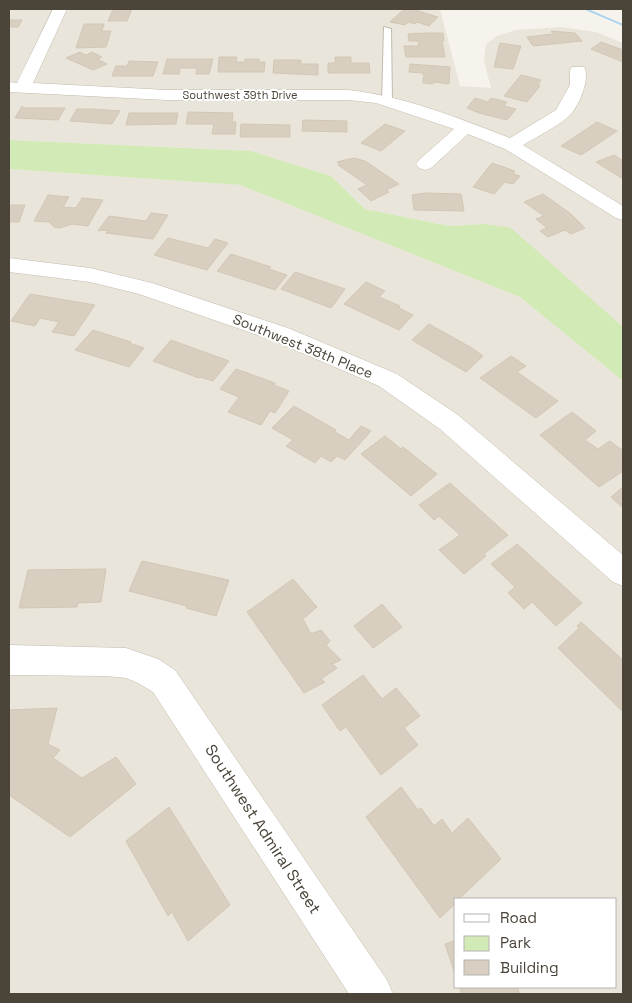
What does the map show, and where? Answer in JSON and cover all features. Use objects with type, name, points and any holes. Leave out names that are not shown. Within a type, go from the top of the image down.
[{"type":"street","points":[[16,87],[60,9]]},
{"type":"street","points":[[511,145],[563,113],[578,85],[578,70]]},
{"type":"street","name":"Southwest 39th Drive","points":[[16,87],[167,96],[348,95],[386,101],[466,127],[511,145],[623,214]]},
{"type":"street","points":[[425,164],[466,127]]},
{"type":"street","name":"Southwest 38th Place","points":[[9,265],[90,275],[144,288],[280,334],[388,380],[449,422],[623,573]]},
{"type":"street","name":"Southwest Admiral Street","points":[[9,660],[126,663],[147,670],[164,681],[176,696],[373,994]]},
{"type":"lane","points":[[386,101],[387,29]]},
{"type":"shaded area","points":[[9,9],[440,9],[460,86],[491,88],[484,61],[486,44],[497,36],[516,30],[561,27],[596,32],[623,43],[623,327],[579,290],[483,224],[449,226],[365,209],[331,176],[251,151],[9,140]]},
{"type":"shaded area","points":[[9,169],[240,185],[520,297],[623,381],[623,994],[9,994]]},
{"type":"green space","points":[[9,140],[251,151],[331,176],[365,209],[449,226],[483,224],[511,228],[623,327],[623,381],[520,297],[240,185],[9,169]]},
{"type":"building","points":[[113,9],[132,9],[127,21],[108,21]]},
{"type":"building","points":[[403,9],[412,9],[438,17],[429,26],[417,22],[415,24],[408,22],[405,25],[390,22],[402,11],[406,10]]},
{"type":"building","points":[[9,20],[22,20],[18,27],[9,27]]},
{"type":"building","points":[[84,24],[104,24],[102,31],[111,31],[106,47],[76,48]]},
{"type":"building","points":[[551,31],[575,33],[582,41],[533,46],[527,37],[553,34]]},
{"type":"building","points":[[443,33],[444,41],[442,41],[445,57],[406,57],[404,46],[419,46],[418,41],[409,41],[408,34]]},
{"type":"building","points":[[601,42],[623,50],[623,62],[591,49]]},
{"type":"building","points":[[500,43],[521,46],[513,69],[494,67]]},
{"type":"building","points":[[80,52],[86,55],[92,52],[102,57],[97,59],[107,64],[93,70],[66,58]]},
{"type":"building","points":[[219,57],[237,57],[236,62],[245,62],[245,59],[259,59],[259,62],[265,62],[264,72],[218,72]]},
{"type":"building","points":[[335,57],[351,57],[351,63],[369,63],[370,73],[328,73],[328,63],[335,63]]},
{"type":"building","points":[[167,59],[213,59],[209,74],[196,74],[197,68],[180,68],[179,74],[163,74]]},
{"type":"building","points":[[274,60],[301,60],[301,64],[318,64],[318,75],[273,73]]},
{"type":"building","points":[[129,61],[158,62],[153,76],[112,76],[116,66],[127,66]]},
{"type":"building","points":[[410,64],[450,67],[449,84],[423,83],[423,77],[426,76],[423,73],[409,72]]},
{"type":"building","points":[[521,75],[541,80],[538,85],[540,86],[527,102],[504,96]]},
{"type":"building","points":[[475,98],[488,102],[491,98],[507,102],[504,106],[516,109],[507,120],[479,113],[467,108]]},
{"type":"building","points":[[22,106],[24,108],[65,108],[58,120],[15,118]]},
{"type":"building","points":[[77,109],[120,111],[112,124],[70,121]]},
{"type":"building","points":[[188,112],[233,113],[232,122],[236,122],[235,134],[212,134],[214,124],[186,124]]},
{"type":"building","points":[[129,113],[178,113],[176,124],[126,125]]},
{"type":"building","points":[[303,120],[347,121],[347,132],[302,131]]},
{"type":"building","points":[[597,122],[617,131],[581,155],[561,146]]},
{"type":"building","points":[[241,124],[290,125],[290,137],[240,137]]},
{"type":"building","points":[[385,124],[405,131],[381,151],[361,143]]},
{"type":"building","points":[[614,155],[623,161],[623,179],[596,162]]},
{"type":"building","points":[[354,158],[365,161],[399,184],[386,190],[389,192],[371,201],[358,189],[367,185],[338,165],[340,164],[337,162]]},
{"type":"building","points":[[492,163],[515,171],[513,174],[520,176],[513,184],[505,182],[494,194],[473,187]]},
{"type":"building","points":[[427,193],[461,194],[464,211],[414,210],[412,195]]},
{"type":"building","points":[[543,194],[571,214],[585,228],[571,234],[565,230],[548,237],[540,231],[547,228],[536,219],[544,216],[524,202]]},
{"type":"building","points":[[48,195],[69,197],[63,207],[76,208],[82,198],[103,200],[88,226],[72,224],[60,228],[54,227],[49,222],[34,221]]},
{"type":"building","points":[[9,205],[25,205],[19,222],[9,222]]},
{"type":"building","points":[[151,213],[168,215],[153,239],[106,233],[108,231],[102,230],[98,231],[109,216],[146,221]]},
{"type":"building","points":[[168,238],[208,248],[215,239],[228,243],[207,270],[154,255]]},
{"type":"building","points":[[231,254],[271,267],[269,269],[287,275],[275,290],[217,271]]},
{"type":"building","points":[[295,272],[345,289],[331,308],[281,289]]},
{"type":"building","points":[[366,282],[385,291],[379,297],[400,306],[399,308],[413,315],[399,330],[344,304]]},
{"type":"building","points":[[30,294],[95,305],[74,336],[52,332],[59,322],[40,318],[35,326],[11,321]]},
{"type":"building","points":[[429,324],[483,356],[466,372],[412,340]]},
{"type":"building","points":[[93,330],[144,348],[129,367],[75,350]]},
{"type":"building","points":[[171,340],[229,361],[213,381],[199,378],[153,361]]},
{"type":"building","points":[[511,356],[526,366],[517,372],[558,401],[536,418],[480,378]]},
{"type":"building","points":[[236,369],[275,383],[274,385],[289,391],[275,413],[270,411],[261,425],[228,412],[239,397],[220,389]]},
{"type":"building","points":[[294,406],[336,430],[335,432],[349,440],[361,426],[371,431],[345,460],[337,456],[331,462],[321,456],[315,463],[286,446],[293,440],[272,428]]},
{"type":"building","points":[[572,412],[596,431],[585,440],[598,449],[610,441],[623,451],[623,471],[599,487],[540,435]]},
{"type":"building","points":[[385,436],[401,449],[403,447],[437,474],[411,496],[361,454]]},
{"type":"building","points":[[450,483],[508,535],[484,554],[486,556],[464,574],[439,550],[460,535],[439,516],[434,520],[419,505]]},
{"type":"building","points":[[623,487],[623,508],[611,497]]},
{"type":"building","points":[[517,544],[582,603],[556,626],[532,602],[524,609],[508,593],[515,587],[491,564]]},
{"type":"building","points":[[142,561],[229,580],[216,616],[186,608],[187,606],[129,591]]},
{"type":"building","points":[[106,569],[101,602],[78,603],[77,607],[19,608],[28,570]]},
{"type":"building","points":[[293,579],[317,607],[303,619],[311,634],[321,630],[330,641],[326,645],[341,660],[332,664],[337,668],[321,679],[325,682],[304,693],[247,612]]},
{"type":"building","points":[[382,604],[402,627],[373,648],[354,626]]},
{"type":"building","points":[[581,622],[623,660],[623,712],[558,648],[579,628],[577,626]]},
{"type":"building","points":[[363,675],[382,699],[396,688],[420,716],[404,728],[418,745],[381,775],[346,727],[340,731],[322,705]]},
{"type":"building","points":[[57,708],[48,744],[60,750],[53,758],[82,778],[116,757],[136,784],[70,837],[9,795],[9,710]]},
{"type":"building","points":[[401,787],[418,810],[421,808],[434,826],[442,819],[452,833],[468,818],[501,859],[460,898],[454,898],[454,905],[440,918],[366,817]]},
{"type":"building","points":[[169,807],[230,905],[188,941],[172,912],[168,916],[126,841]]},
{"type":"building","points":[[454,941],[454,971],[445,944]]},
{"type":"building","points":[[459,988],[517,988],[520,994],[462,994]]},
{"type":"waterway","points":[[585,9],[623,25]]}]
